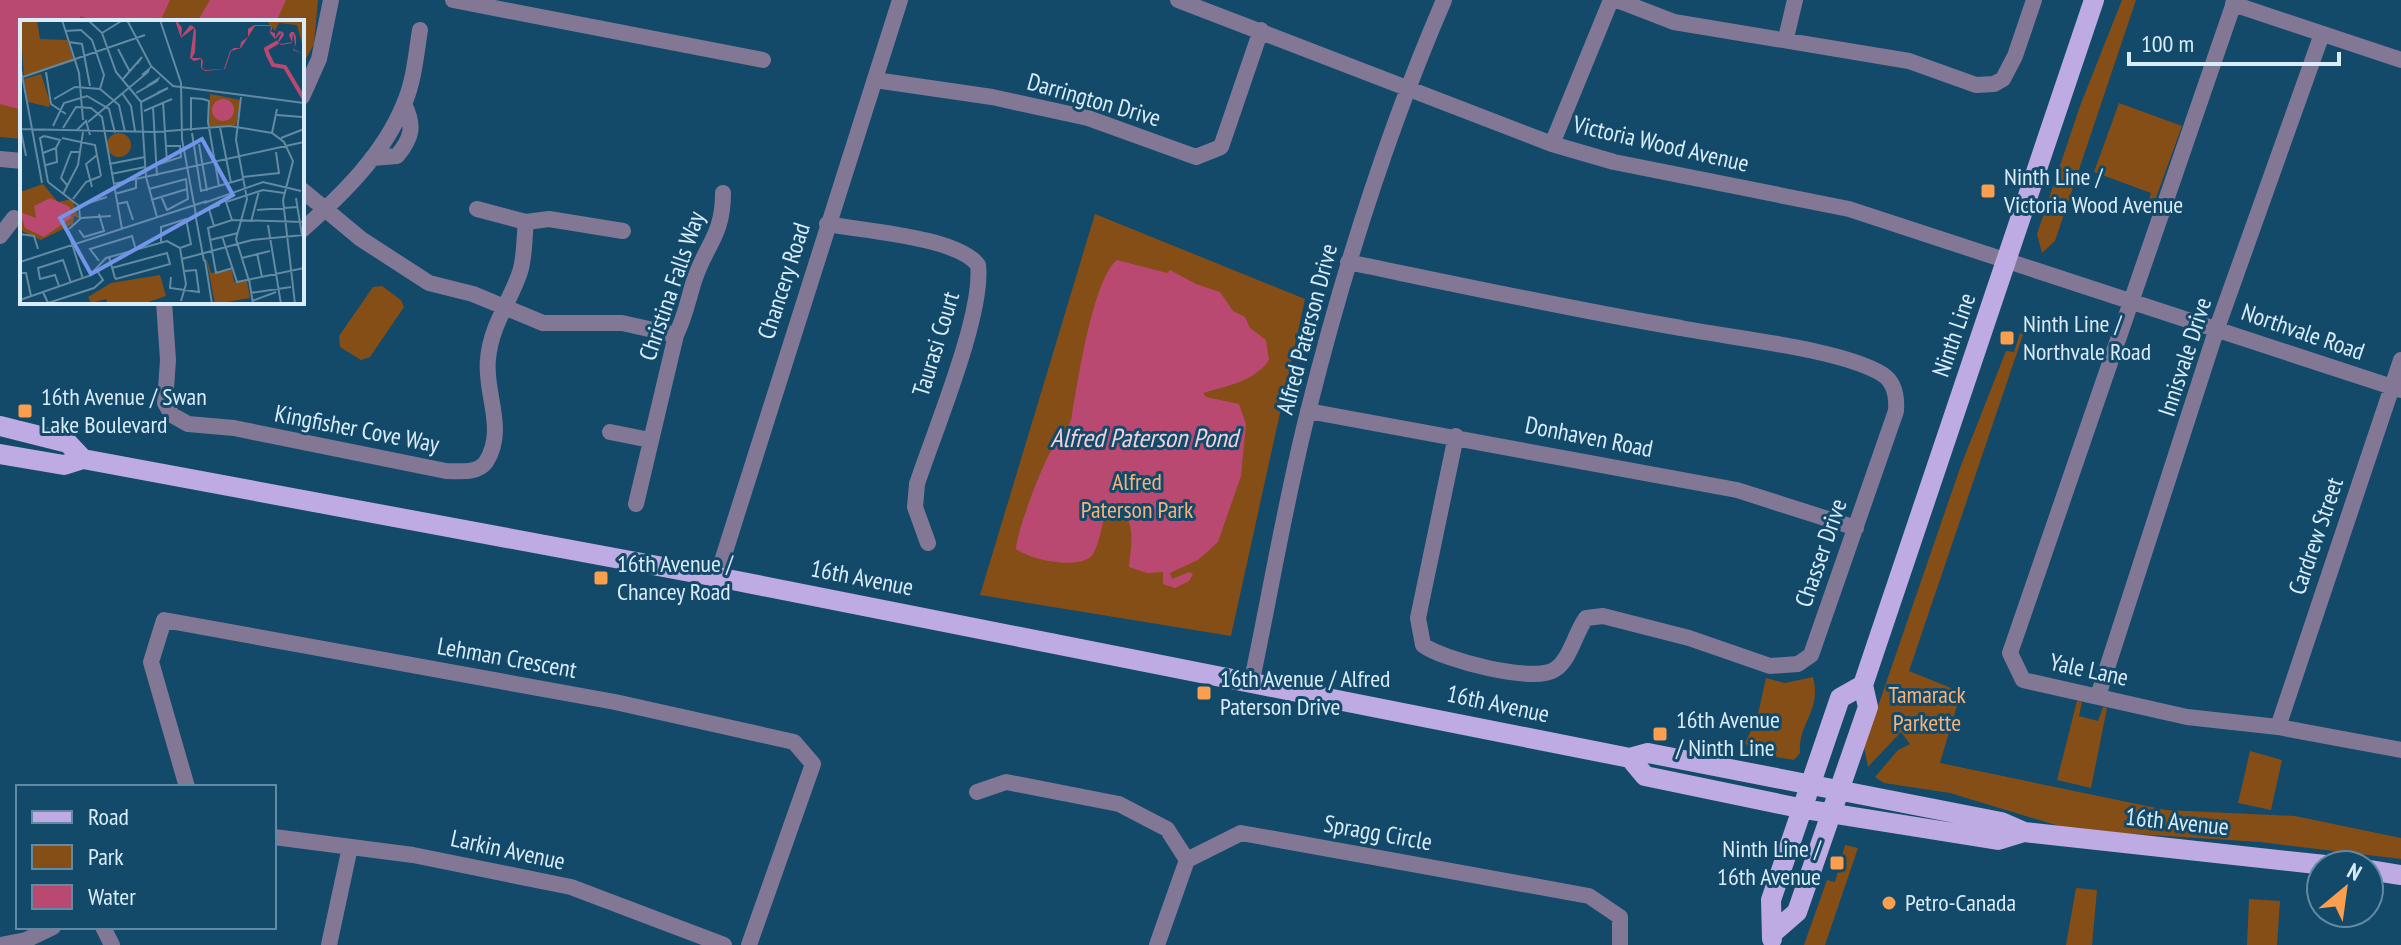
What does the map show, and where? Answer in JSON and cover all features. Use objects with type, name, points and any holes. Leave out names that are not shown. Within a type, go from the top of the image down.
[{"type":"main road","name":"Ninth Line","points":[[1772,939],[1797,912],[1868,707],[1863,685],[2094,0]]},
{"type":"main road","name":"16th Avenue","points":[[0,426],[68,443],[83,459]]},
{"type":"main road","name":"16th Avenue","points":[[0,454],[64,465],[83,459],[717,577],[1252,680],[1630,758],[1648,753],[2001,822],[2024,832],[2305,863]]},
{"type":"main road","name":"Ninth Line","points":[[1772,939],[1771,900],[1840,698],[1863,685]]},
{"type":"main road","name":"16th Avenue","points":[[1630,758],[1645,776],[1804,809],[1998,840],[2024,832]]},
{"type":"street","points":[[304,93],[319,59],[331,0]]},
{"type":"street","points":[[453,0],[763,60]]},
{"type":"street","name":"Chancery Road","points":[[717,577],[900,0]]},
{"type":"street","name":"Victoria Wood Avenue","points":[[1178,0],[1552,144],[1614,162],[1849,209],[2007,260]]},
{"type":"street","name":"Alfred Paterson Drive","points":[[1252,680],[1308,411],[1348,262],[1407,87],[1444,0]]},
{"type":"street","points":[[1552,144],[1614,0],[1674,22],[1786,38],[1909,61],[1976,85],[1994,84],[2003,79],[2015,56],[2034,0]]},
{"type":"street","points":[[1786,38],[1795,0]]},
{"type":"street","points":[[2131,299],[2234,2],[2401,60]]},
{"type":"street","points":[[304,228],[372,158],[404,104],[420,30]]},
{"type":"street","name":"Darrington Drive","points":[[875,80],[992,97],[1088,118],[1196,157],[1221,147],[1261,30]]},
{"type":"street","name":"Innisvale Drive","points":[[2098,696],[2217,328],[2322,34]]},
{"type":"street","points":[[0,159],[20,161]]},
{"type":"street","points":[[304,192],[429,283],[503,305],[543,323],[622,323],[676,335]]},
{"type":"street","name":"Christina Falls Way","points":[[636,504],[676,335],[684,320],[694,281],[720,231],[723,193]]},
{"type":"street","points":[[477,209],[526,222],[549,219],[623,231]]},
{"type":"street","points":[[0,236],[12,217]]},
{"type":"street","points":[[503,305],[521,270],[526,222]]},
{"type":"street","name":"Taurasi Court","points":[[827,224],[941,245],[972,256],[978,265],[980,282],[967,334],[917,484],[915,507],[928,543]]},
{"type":"street","name":"Northvale Road","points":[[2007,260],[2396,389]]},
{"type":"street","name":"Chasser Drive","points":[[1348,262],[1615,317],[1799,349],[1868,367],[1886,376],[1897,398],[1811,655],[1798,664],[1770,666],[1689,638],[1603,616],[1586,618],[1564,662],[1553,672],[1531,676],[1437,655],[1423,645],[1418,618],[1456,436]]},
{"type":"street","name":"Yale Lane","points":[[2131,299],[2010,653],[2023,680],[2187,717],[2278,727],[2401,750]]},
{"type":"street","name":"Kingfisher Cove Way","points":[[164,304],[168,360],[165,403],[172,415],[188,424],[234,428],[446,471],[471,471],[484,465],[495,434],[488,361],[492,332],[503,305]]},
{"type":"street","name":"Cardrew Street","points":[[2278,727],[2396,389],[2401,360]]},
{"type":"street","name":"Donhaven Road","points":[[1308,411],[1737,490],[1856,528]]},
{"type":"street","points":[[610,432],[650,440]]},
{"type":"street","name":"Lehman Crescent","points":[[186,785],[151,662],[164,620],[615,702],[794,742],[813,764],[749,945]]},
{"type":"street","points":[[977,792],[1006,782],[1119,804],[1167,829],[1187,860],[1157,945]]},
{"type":"street","name":"Spragg Circle","points":[[1187,860],[1241,833],[1589,896],[1620,917],[1620,945]]},
{"type":"street","name":"Larkin Avenue","points":[[276,837],[413,855],[571,887],[724,945]]},
{"type":"street","points":[[329,945],[350,847]]},
{"type":"street","points":[[1,945],[26,940],[49,929]]},
{"type":"green space","points":[[0,0],[318,0],[314,44],[304,62],[304,20],[20,20],[20,139],[0,137]]},
{"type":"green space","points":[[2122,0],[2136,0],[2055,241],[2042,253],[2037,234],[2080,106]]},
{"type":"green space","points":[[2119,103],[2182,126],[2153,206],[2148,204],[2151,193],[2094,172]]},
{"type":"green space","name":"Alfred Paterson Park","points":[[1095,214],[1305,299],[1231,636],[980,595]]},
{"type":"green space","points":[[382,286],[401,300],[404,307],[370,357],[361,360],[340,347],[339,336],[373,287]]},
{"type":"green space","name":"Tamarack Parkette","points":[[2020,333],[2023,335],[1909,671],[1961,692],[1940,763],[2166,810],[2295,816],[2401,838],[2401,859],[2385,857],[2385,849],[2318,849],[2260,842],[2072,830],[1950,793],[1884,783],[1875,777],[1898,750],[1910,744],[1901,732],[1868,767],[1864,747],[1960,468],[2006,351],[2014,352]]},
{"type":"green space","points":[[1813,677],[1814,699],[1802,733],[1800,753],[1794,760],[1755,753],[1745,743],[1757,718],[1766,678],[1785,683]]},
{"type":"green space","points":[[2077,701],[2082,702],[2079,716],[2098,721],[2103,707],[2107,708],[2091,788],[2057,780]]},
{"type":"green space","points":[[2250,751],[2282,760],[2271,810],[2238,803]]},
{"type":"green space","points":[[1845,845],[1858,848],[1825,945],[1804,945],[1827,880],[1835,882]]},
{"type":"green space","points":[[2076,888],[2097,890],[2092,945],[2066,945]]},
{"type":"green space","points":[[2249,899],[2280,901],[2277,945],[2247,945]]},
{"type":"water","points":[[0,0],[170,0],[161,20],[90,20],[81,16],[78,20],[20,20],[20,109],[0,104]]},
{"type":"water","points":[[210,0],[286,0],[277,20],[198,20]]},
{"type":"water","name":"Alfred Paterson Pond","points":[[1117,260],[1167,273],[1170,270],[1220,292],[1233,311],[1245,317],[1250,328],[1266,340],[1269,360],[1256,373],[1239,382],[1203,393],[1206,397],[1239,404],[1246,424],[1241,476],[1218,542],[1198,560],[1170,573],[1172,579],[1189,572],[1193,574],[1189,581],[1175,588],[1163,584],[1163,572],[1147,573],[1129,567],[1130,526],[1117,506],[1106,511],[1099,539],[1093,554],[1087,559],[1056,562],[1032,557],[1016,549],[1025,513],[1044,465],[1071,419],[1094,308],[1108,271]]},
{"type":"place","name":"Ninth Line / Victoria Wood Avenue","points":[[1988,191]]},
{"type":"place","name":"Ninth Line / Northvale Road","points":[[2007,338]]},
{"type":"place","name":"16th Avenue / Swan Lake Boulevard","points":[[25,411]]},
{"type":"place","name":"16th Avenue / Chancey Road","points":[[601,578]]},
{"type":"place","name":"16th Avenue / Alfred Paterson Drive","points":[[1204,693]]},
{"type":"place","name":"16th Avenue / Ninth Line","points":[[1660,734]]},
{"type":"place","name":"Ninth Line / 16th Avenue","points":[[1837,863]]},
{"type":"place","name":"Petro-Canada","points":[[1889,903]]}]
